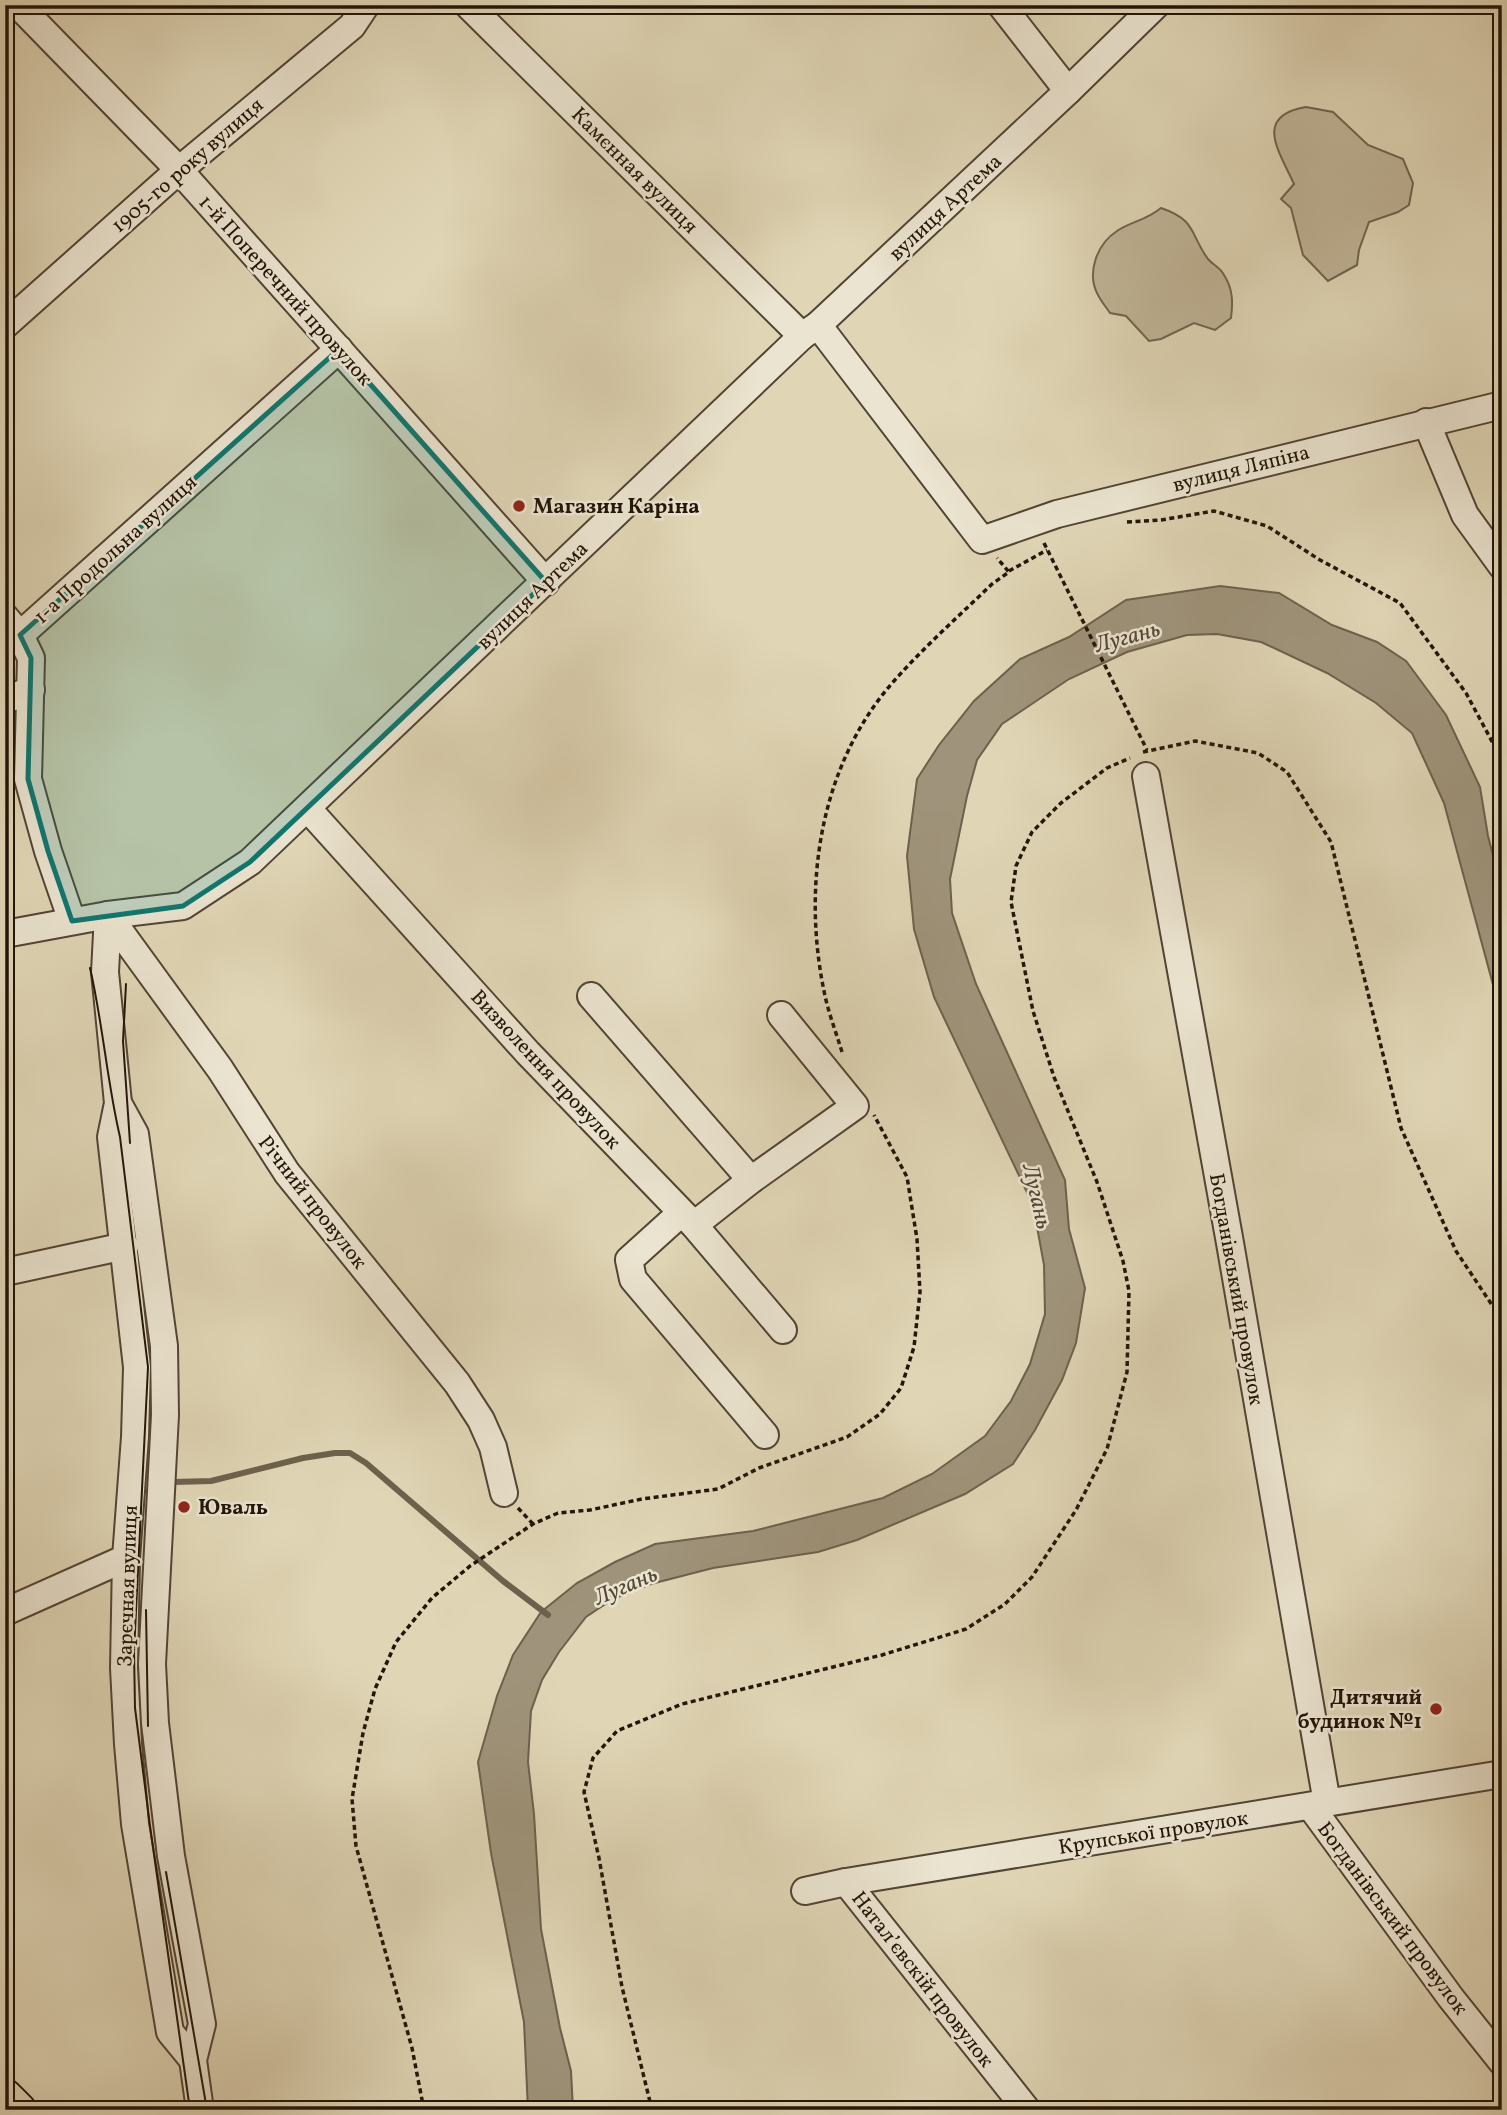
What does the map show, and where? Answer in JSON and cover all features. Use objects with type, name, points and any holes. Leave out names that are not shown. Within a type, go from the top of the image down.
[{"type":"main road","points":[[5,2096],[19,2110]]},
{"type":"street","name":"1-й Поперечний провулок","points":[[18,5],[179,170],[546,582]]},
{"type":"street","name":"1905-го року вулиця","points":[[5,324],[179,170],[352,26],[366,5]]},
{"type":"street","name":"Камєнная вулиця","points":[[468,5],[815,332],[982,540]]},
{"type":"street","points":[[1001,5],[1068,91]]},
{"type":"street","name":"вулиця Артема","points":[[5,934],[108,915],[183,906],[250,862],[815,332],[1156,5]]},
{"type":"street","name":"1-а Продольна вулиця","points":[[72,922],[28,779],[31,658],[12,626],[339,349]]},
{"type":"street","name":"вулиця Ляпіна","points":[[982,540],[1057,514],[1502,405]]},
{"type":"street","points":[[1426,422],[1465,515],[1502,566]]},
{"type":"street","points":[[5,700],[31,690]]},
{"type":"street","name":"Богданівський провулок","points":[[1146,763],[1227,1229],[1319,1805],[1451,1998],[1502,2062]]},
{"type":"street","name":"Визволення провулок","points":[[308,808],[528,1053],[687,1219],[783,1330]]},
{"type":"street","name":"Зарєчная вулиця","points":[[108,915],[105,972],[118,1103],[111,1137],[137,1367],[126,1558],[124,1668],[128,1744],[135,1824],[170,2032],[193,2060]]},
{"type":"street","name":"Річний провулок","points":[[108,915],[144,960],[220,1069],[287,1173],[457,1383],[481,1420],[493,1447],[504,1493]]},
{"type":"street","points":[[591,996],[751,1180]]},
{"type":"street","points":[[765,1435],[633,1279],[629,1260],[687,1219],[751,1180],[855,1106],[780,1015]]},
{"type":"street","name":"Зарєчная вулиця","points":[[118,1103],[135,1134],[163,1346],[165,1415],[152,1664],[155,1723],[171,1856],[202,2024],[193,2060],[200,2110]]},
{"type":"street","points":[[5,1272],[125,1246]]},
{"type":"street","points":[[5,1612],[126,1558]]},
{"type":"street","name":"Крупської провулок","points":[[805,1891],[846,1882],[1319,1805],[1370,1794],[1502,1774]]},
{"type":"street","name":"Натал’євскій провулок","points":[[846,1882],[1027,2110]]},
{"type":"path","points":[[1116,523],[1161,520],[1214,511],[1267,526],[1320,560],[1400,603],[1466,693],[1502,760]]},
{"type":"path","points":[[1009,572],[1047,550],[1146,763]]},
{"type":"path","points":[[652,2110],[622,1987],[584,1791],[593,1758],[617,1731],[682,1704],[883,1654],[966,1629],[1005,1604],[1032,1577],[1076,1510],[1107,1449],[1126,1372],[1129,1291],[1123,1261],[1097,1182],[1054,1077],[1033,1011],[1011,902],[1016,866],[1032,832],[1061,803],[1107,768],[1146,763],[1195,741],[1258,753],[1287,772],[1331,842],[1401,1128],[1456,1251],[1502,1320]]},
{"type":"highlighted area","points":[[339,349],[546,582],[250,862],[183,906],[72,921],[48,851],[28,779],[31,658],[20,635]]},
{"type":"shaded area","points":[[1306,107],[1333,112],[1368,145],[1403,159],[1413,183],[1409,205],[1398,212],[1369,222],[1359,250],[1357,265],[1328,281],[1303,255],[1291,208],[1281,199],[1294,184],[1277,148],[1275,127],[1280,118]]},
{"type":"shaded area","points":[[1161,208],[1187,223],[1208,259],[1223,273],[1231,291],[1232,312],[1231,318],[1215,330],[1194,323],[1161,339],[1149,341],[1126,316],[1110,313],[1099,297],[1093,269],[1099,251],[1110,237]]},
{"type":"water","name":"Лугань","points":[[1220,586],[1279,593],[1332,625],[1377,642],[1406,661],[1446,715],[1480,787],[1488,836],[1502,890],[1502,1018],[1444,803],[1412,733],[1376,703],[1327,673],[1261,642],[1217,634],[1187,635],[1127,652],[1069,679],[1002,724],[977,760],[967,796],[950,879],[952,913],[976,984],[1065,1180],[1069,1229],[1085,1288],[1076,1343],[1062,1380],[1013,1464],[965,1494],[857,1540],[818,1552],[713,1568],[651,1584],[613,1599],[586,1617],[559,1652],[542,1680],[531,1711],[528,1762],[541,1929],[571,2071],[573,2110],[528,2110],[524,2022],[491,1853],[478,1762],[497,1696],[513,1655],[541,1612],[577,1583],[615,1562],[655,1544],[753,1531],[883,1498],[932,1474],[985,1436],[1011,1401],[1030,1364],[1045,1314],[1044,1265],[1033,1205],[934,997],[914,929],[907,856],[917,779],[939,745],[974,701],[1020,659],[1069,637],[1126,600]]},
{"type":"waterway","points":[[174,1482],[211,1481],[303,1458],[350,1453],[366,1463],[503,1581],[548,1615]]},
{"type":"tram line","points":[[90,968],[120,1137],[148,1367],[134,1652],[135,1708],[190,2110]]},
{"type":"tram line","points":[[126,984],[123,1041],[130,1143]]},
{"type":"tram line","points":[[146,1610],[148,1726]]},
{"type":"tram line","points":[[166,1872],[207,2110]]},
{"type":"place","name":"Магазин Каріна","points":[[519,506]]},
{"type":"place","name":"Юваль","points":[[184,1507]]},
{"type":"place","name":"Дитячий будинок №1","points":[[1436,1709]]}]
